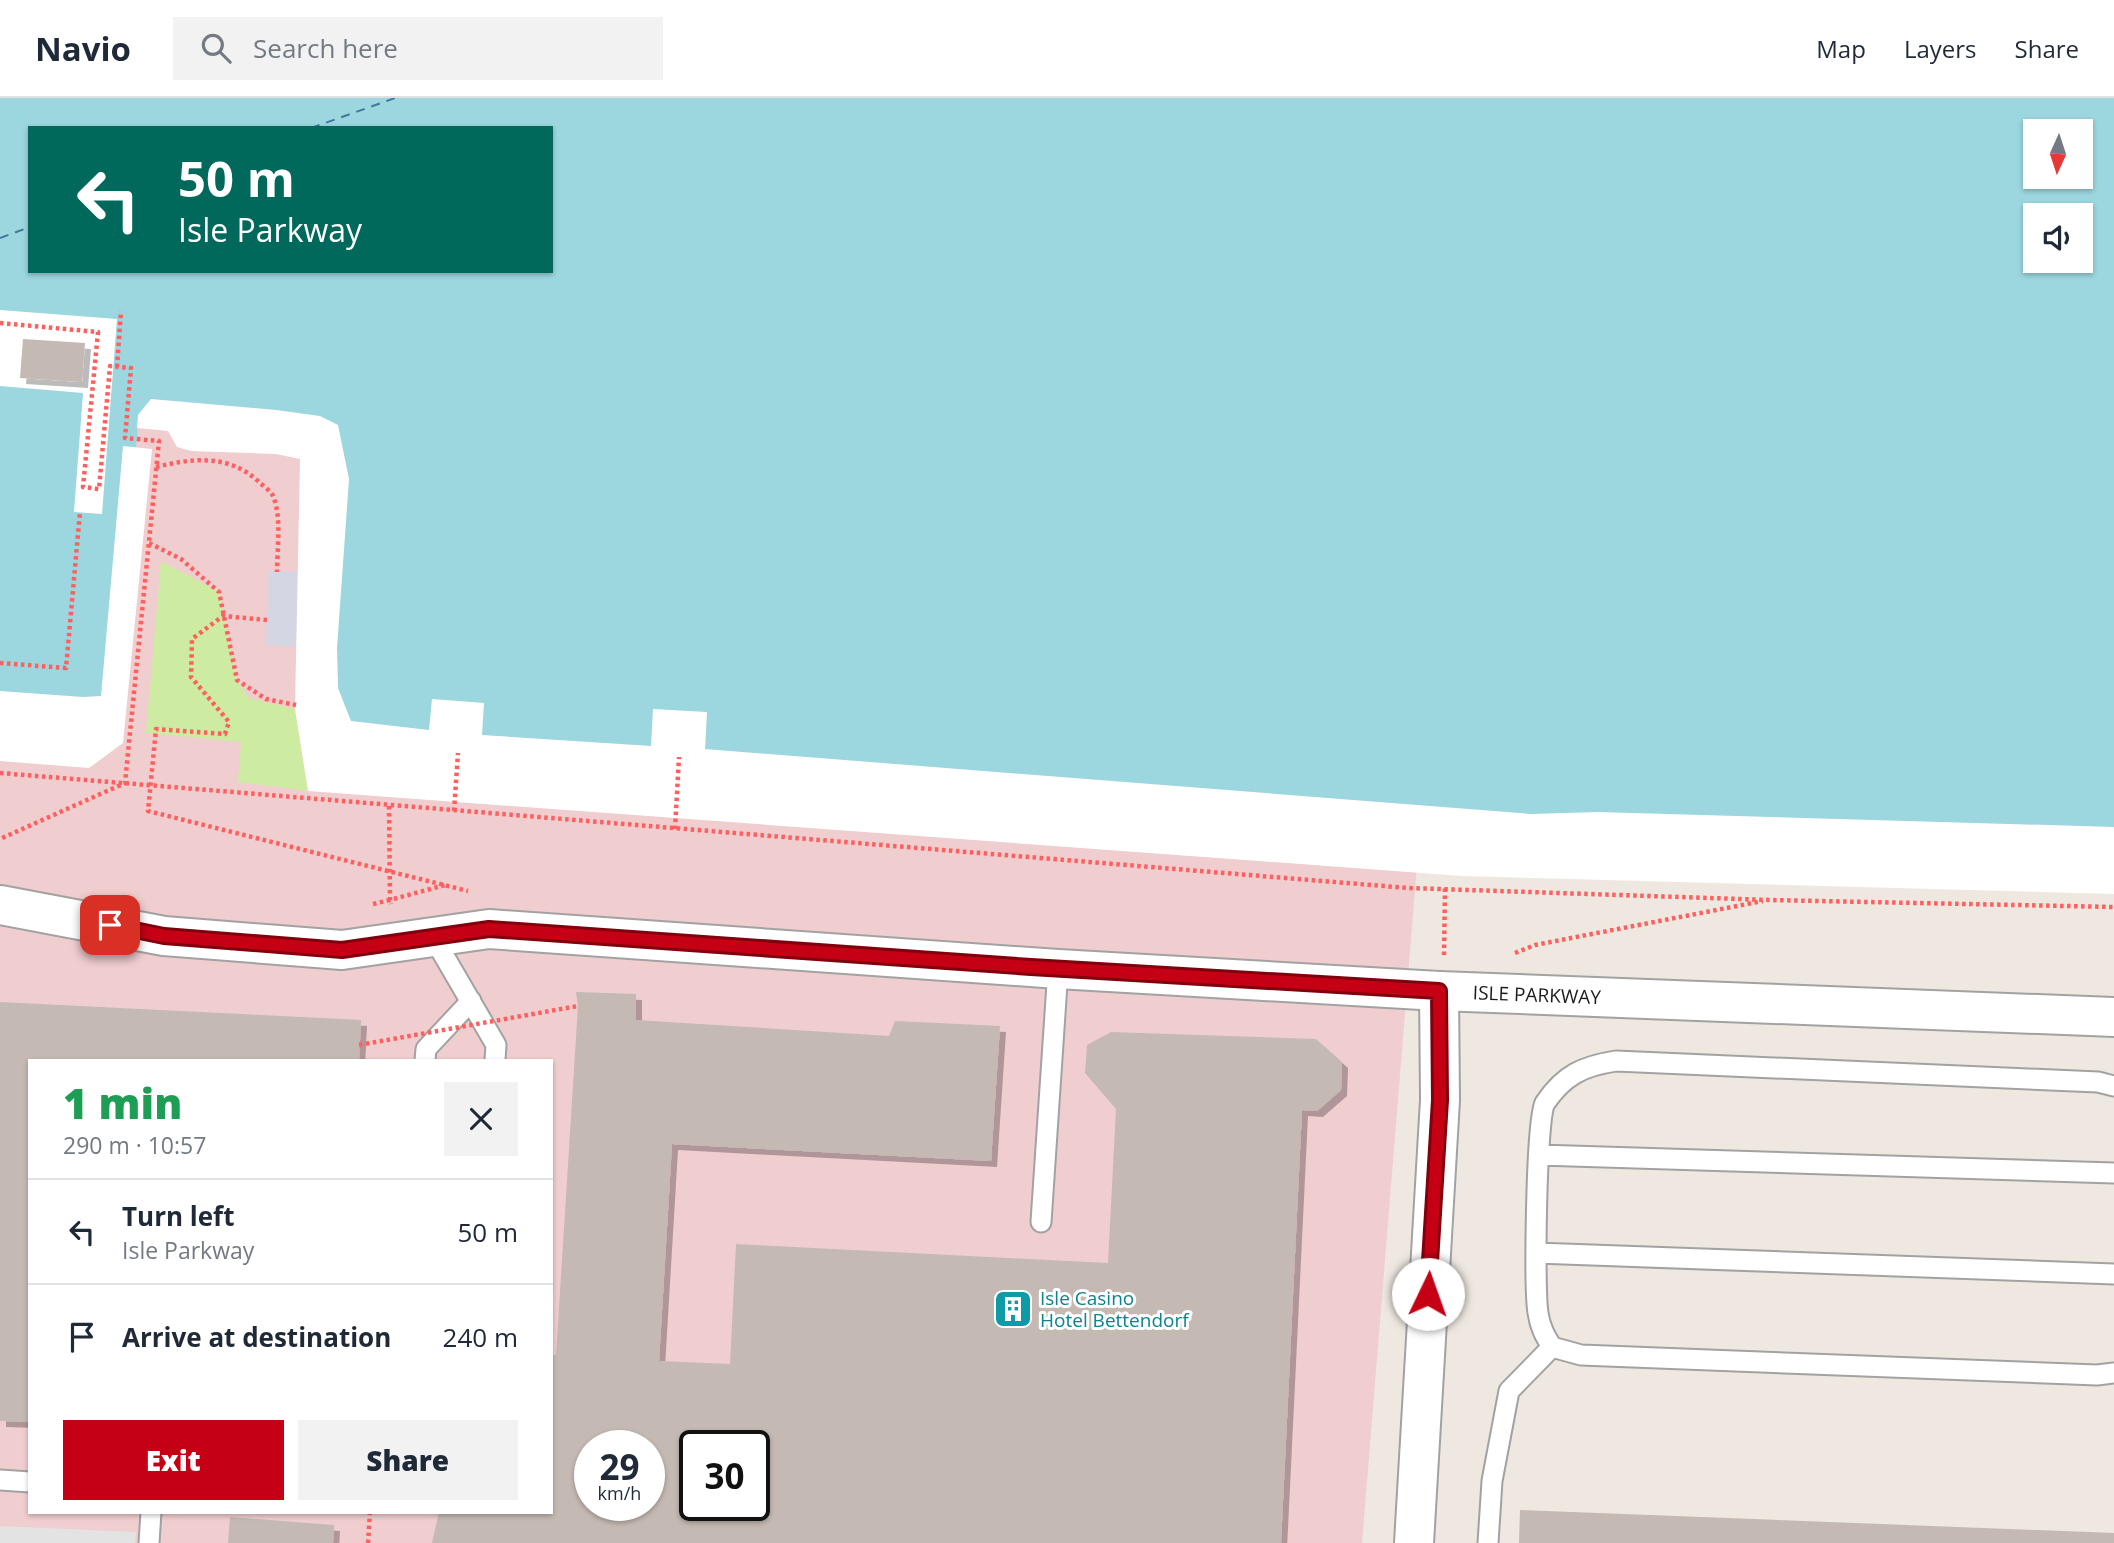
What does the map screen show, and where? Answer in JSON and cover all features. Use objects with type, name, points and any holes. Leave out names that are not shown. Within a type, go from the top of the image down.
[{"type":"street","name":"ISLE PARKWAY","points":[[0,905],[164,936],[342,950],[489,929],[1058,969],[1441,979],[2114,1017]]},
{"type":"street","points":[[1414,1543],[1440,1100],[1441,979]]},
{"type":"lane","points":[[433,937],[496,1045],[495,1059]]},
{"type":"lane","points":[[1041,1223],[1058,969]]},
{"type":"lane","points":[[425,1059],[426,1049],[471,1001]]},
{"type":"lane","points":[[2114,1086],[2084,1081],[1616,1061],[1595,1065],[1568,1076],[1543,1106],[1536,1253],[1537,1309],[1541,1329],[1552,1347],[1581,1354],[2097,1375],[2114,1373]]},
{"type":"lane","points":[[1539,1155],[2114,1173]]},
{"type":"lane","points":[[1536,1253],[2114,1275]]},
{"type":"lane","points":[[1488,1543],[1492,1481],[1509,1391],[1552,1347]]},
{"type":"lane","points":[[0,1480],[28,1482]]},
{"type":"lane","points":[[149,1543],[151,1514]]},
{"type":"path","points":[[117,367],[121,311]]},
{"type":"path","points":[[0,323],[98,332],[83,487],[99,489],[110,366],[131,368],[125,438],[159,441],[125,783]]},
{"type":"path","points":[[156,467],[208,459],[232,464],[252,475],[272,495],[277,520],[277,572]]},
{"type":"path","points":[[0,663],[66,668],[80,512]]},
{"type":"path","points":[[149,543],[181,559],[219,592],[237,680],[265,699],[296,705]]},
{"type":"path","points":[[267,620],[223,616],[192,639],[191,677],[229,722],[225,734],[156,729],[148,811],[472,893]]},
{"type":"path","points":[[454,811],[458,753]]},
{"type":"path","points":[[675,829],[679,757]]},
{"type":"path","points":[[0,773],[1380,886],[1770,900],[2114,907]]},
{"type":"path","points":[[0,839],[125,783]]},
{"type":"path","points":[[389,806],[390,900],[446,885]]},
{"type":"path","points":[[1441,979],[1445,888]]},
{"type":"path","points":[[1513,954],[1535,945],[1770,900]]},
{"type":"path","points":[[359,1045],[578,1006]]},
{"type":"path","points":[[368,1543],[370,1514]]},
{"type":"shaded area","points":[[138,415],[321,431],[1421,816],[1362,1543],[0,1543],[0,705],[126,543]]},
{"type":"shaded area","points":[[268,571],[299,572],[297,647],[266,645]]},
{"type":"shaded area","points":[[0,1526],[136,1532],[135,1543],[0,1543]]},
{"type":"green space","points":[[161,561],[219,592],[237,680],[249,698],[295,709],[308,791],[238,782],[241,742],[146,733]]},
{"type":"water","points":[[0,98],[2114,98],[2114,838],[1614,825],[348,731],[310,671],[321,431],[139,415],[111,717],[0,705]]},
{"type":"pier","points":[[0,310],[117,319],[102,514],[74,512],[83,393],[0,386]]},
{"type":"pier","points":[[151,399],[320,416],[338,425],[349,479],[337,648],[338,688],[351,721],[429,730],[432,699],[484,703],[482,735],[651,746],[653,709],[707,712],[705,749],[1531,814],[1598,812],[2114,827],[2114,894],[1462,876],[308,791],[295,709],[300,459],[276,454],[191,451],[177,447],[168,431],[137,428],[138,415]]},
{"type":"pier","points":[[123,446],[152,449],[123,743],[89,768],[0,761],[0,691],[101,696]]},
{"type":"building","points":[[23,339],[85,343],[82,382],[20,378]]},
{"type":"building","name":"Isle Casino Hotel Bettendorf","points":[[576,992],[636,994],[636,1020],[889,1036],[895,1021],[1000,1026],[991,1161],[672,1144],[659,1361],[730,1364],[736,1244],[1108,1263],[1116,1109],[1085,1073],[1087,1045],[1111,1032],[1316,1039],[1342,1062],[1341,1090],[1317,1111],[1302,1110],[1281,1543],[432,1543],[439,1514],[553,1514],[553,1355],[556,1355],[578,1006]]},
{"type":"building","points":[[0,1002],[361,1020],[359,1059],[28,1059],[28,1422],[0,1421]]},
{"type":"building","points":[[1520,1510],[2114,1533],[2114,1543],[1519,1543]]},
{"type":"building","points":[[230,1517],[334,1525],[333,1543],[228,1543]]},
{"type":"ferry route","points":[[317,126],[395,98]]},
{"type":"ferry route","points":[[0,238],[28,228]]},
{"type":"place","name":"Isle Casino Hotel Bettendorf","points":[[1013,1309]]},
{"type":"route","points":[[110,925],[164,936],[342,950],[489,929],[1031,967],[1439,991],[1440,1100],[1428,1294]]}]
